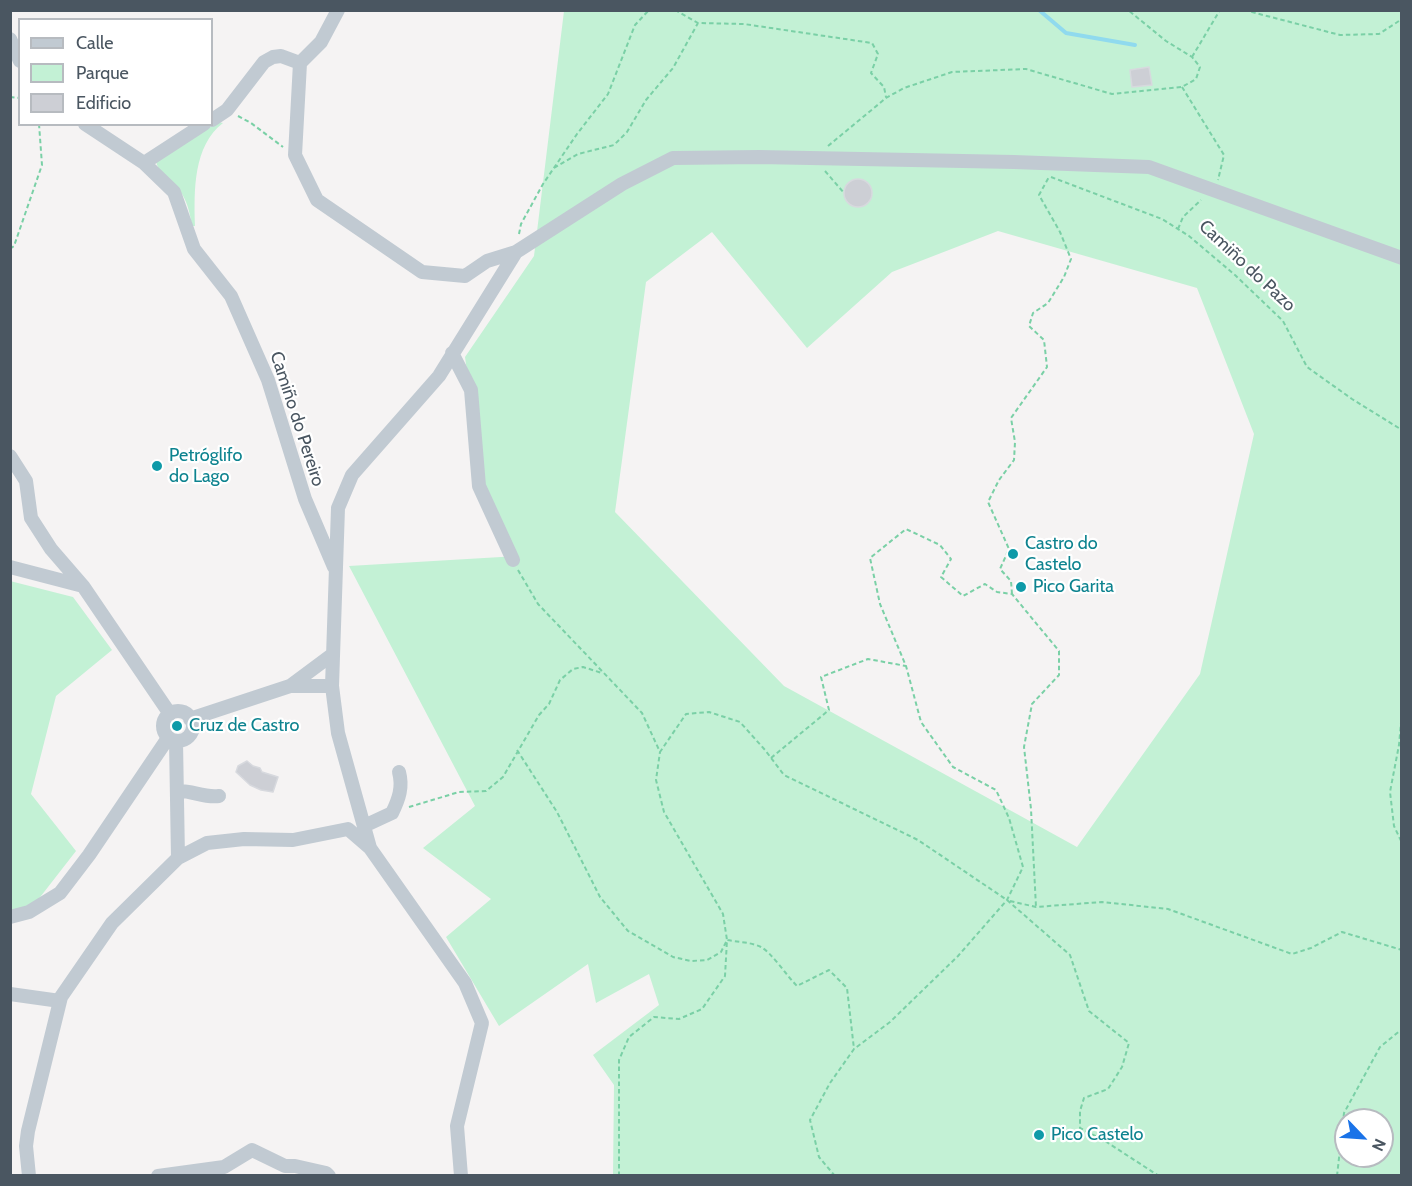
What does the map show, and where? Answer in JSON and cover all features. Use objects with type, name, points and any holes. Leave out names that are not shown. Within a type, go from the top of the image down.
[{"type":"street","points":[[338,10],[321,42],[300,63],[295,155],[318,200],[422,272],[465,276],[486,261],[516,252],[622,184],[673,158],[814,158],[1049,170],[1149,167],[1401,258]]},
{"type":"street","points":[[10,39],[18,57]]},
{"type":"street","points":[[213,119],[227,110],[264,62],[281,56],[300,63]]},
{"type":"street","name":"Camiño do Pereiro","points":[[88,126],[144,163],[174,192],[194,249],[231,296],[268,380],[305,500],[335,569]]},
{"type":"street","points":[[144,163],[201,126]]},
{"type":"street","points":[[370,848],[338,733],[332,686],[338,508],[352,475],[439,376],[516,252]]},
{"type":"street","points":[[452,354],[471,390],[479,486],[513,560]]},
{"type":"street","points":[[10,456],[26,481],[31,518],[51,549],[82,586],[170,714]]},
{"type":"street","points":[[10,567],[82,586]]},
{"type":"street","points":[[290,686],[333,654]]},
{"type":"street","points":[[178,858],[177,791],[172,740],[163,726],[166,717],[178,711],[190,718],[290,686],[332,686]]},
{"type":"street","points":[[10,917],[29,912],[60,893],[172,740],[189,736],[192,728],[190,718]]},
{"type":"street","points":[[364,826],[392,813],[400,797],[399,772]]},
{"type":"street","points":[[177,791],[187,790],[206,797],[219,796]]},
{"type":"street","points":[[29,1176],[26,1146],[28,1131],[60,1001],[112,923],[178,858],[207,843],[244,839],[292,840],[348,829],[370,848],[465,983],[482,1023],[456,1126],[461,1176]]},
{"type":"street","points":[[10,994],[60,1001]]},
{"type":"street","points":[[158,1176],[224,1167],[252,1150],[285,1166],[295,1166],[329,1176]]},
{"type":"path","points":[[516,252],[521,224],[552,170],[608,94],[635,25],[649,10]]},
{"type":"path","points":[[675,10],[698,23],[744,24],[872,43],[878,54],[871,73],[884,87],[886,99]]},
{"type":"path","points":[[844,193],[814,158],[886,99],[904,88],[952,72],[1026,69],[1112,94],[1182,87],[1196,79],[1200,67],[1192,57],[1166,41],[1128,10]]},
{"type":"path","points":[[1192,57],[1220,10]]},
{"type":"path","points":[[1244,10],[1340,35],[1379,34],[1401,19]]},
{"type":"path","points":[[552,170],[578,154],[614,145],[627,132],[646,100],[673,68],[698,23]]},
{"type":"path","points":[[1178,229],[1182,217],[1213,189],[1221,177],[1224,155],[1182,87]]},
{"type":"path","points":[[227,110],[251,123],[295,155]]},
{"type":"path","points":[[10,249],[14,246],[42,165],[39,126]]},
{"type":"path","points":[[1036,907],[1031,809],[1024,747],[1032,704],[1059,675],[1059,651],[1012,594],[1011,581],[1000,569],[1009,549],[1002,528],[988,502],[999,480],[1014,460],[1015,442],[1011,418],[1047,368],[1044,340],[1029,326],[1033,313],[1048,303],[1064,277],[1071,259],[1060,232],[1039,195],[1049,170]]},
{"type":"path","name":"Camiño do Pazo","points":[[1049,170],[1162,219],[1190,236],[1283,321],[1308,367],[1352,399],[1401,430]]},
{"type":"path","points":[[834,1176],[819,1157],[810,1120],[830,1083],[854,1049],[890,1022],[958,956],[1007,900],[1023,867],[1009,818],[996,790],[953,767],[921,722],[906,666],[880,604],[870,558],[906,529],[940,544],[951,559],[941,577],[963,596],[985,584],[997,592],[1012,594]]},
{"type":"path","points":[[513,560],[538,604],[642,713],[660,753]]},
{"type":"path","points":[[771,758],[829,710],[821,677],[868,659],[906,666]]},
{"type":"path","points":[[392,813],[459,792],[486,791],[503,777],[539,715],[549,704],[560,680],[573,669],[583,668],[604,674]]},
{"type":"path","points":[[619,1176],[619,1060],[629,1037],[654,1017],[679,1019],[702,1010],[725,976],[727,940],[723,914],[664,812],[656,780],[660,753],[686,714],[709,711],[740,722],[784,775],[918,840],[1007,900],[1070,955],[1089,1011],[1129,1042],[1122,1067],[1108,1089],[1084,1098],[1080,1111],[1080,1128],[1105,1140],[1159,1176]]},
{"type":"path","points":[[1401,712],[1399,745],[1390,792],[1394,826],[1401,843]]},
{"type":"path","points":[[517,750],[557,812],[600,897],[628,931],[673,957],[691,961],[706,960],[721,952],[727,940]]},
{"type":"path","points":[[1007,900],[1036,907],[1102,902],[1168,909],[1292,954],[1311,948],[1342,932],[1401,950]]},
{"type":"path","points":[[727,940],[761,947],[774,958],[797,986],[829,970],[847,988],[854,1049]]},
{"type":"path","points":[[1337,1176],[1344,1113],[1380,1047],[1401,1029]]},
{"type":"green space","points":[[564,11],[1401,11],[1401,1175],[613,1175],[614,1085],[593,1055],[659,1005],[649,974],[596,1003],[588,964],[499,1026],[446,937],[491,899],[423,848],[475,806],[349,566],[518,556],[483,488],[465,357],[534,256]],"holes":[[[998,231],[1197,288],[1254,434],[1200,674],[1077,847],[784,686],[615,512],[646,282],[712,232],[807,348],[892,272]]]},
{"type":"green space","points":[[218,122],[223,123],[213,133],[201,156],[197,170],[195,226],[192,226],[184,198],[159,170],[156,160]]},
{"type":"green space","points":[[10,581],[73,597],[112,650],[56,696],[31,794],[76,851],[34,905],[10,911]]},
{"type":"building","points":[[1149,67],[1152,85],[1132,87],[1130,70]]},
{"type":"building","points":[[858,179],[868,183],[872,193],[868,203],[858,207],[848,203],[844,193],[848,183]]},
{"type":"building","points":[[247,761],[260,768],[262,772],[278,777],[273,792],[250,785],[236,772],[238,766]]},
{"type":"waterway","points":[[1039,10],[1066,33],[1135,45]]},
{"type":"place","name":"Petróglifo do Lago","points":[[157,466]]},
{"type":"place","name":"Castro do Castelo","points":[[1013,554]]},
{"type":"place","name":"Pico Garita","points":[[1021,587]]},
{"type":"place","name":"Cruz de Castro","points":[[177,726]]},
{"type":"place","name":"Pico Castelo","points":[[1039,1135]]}]
